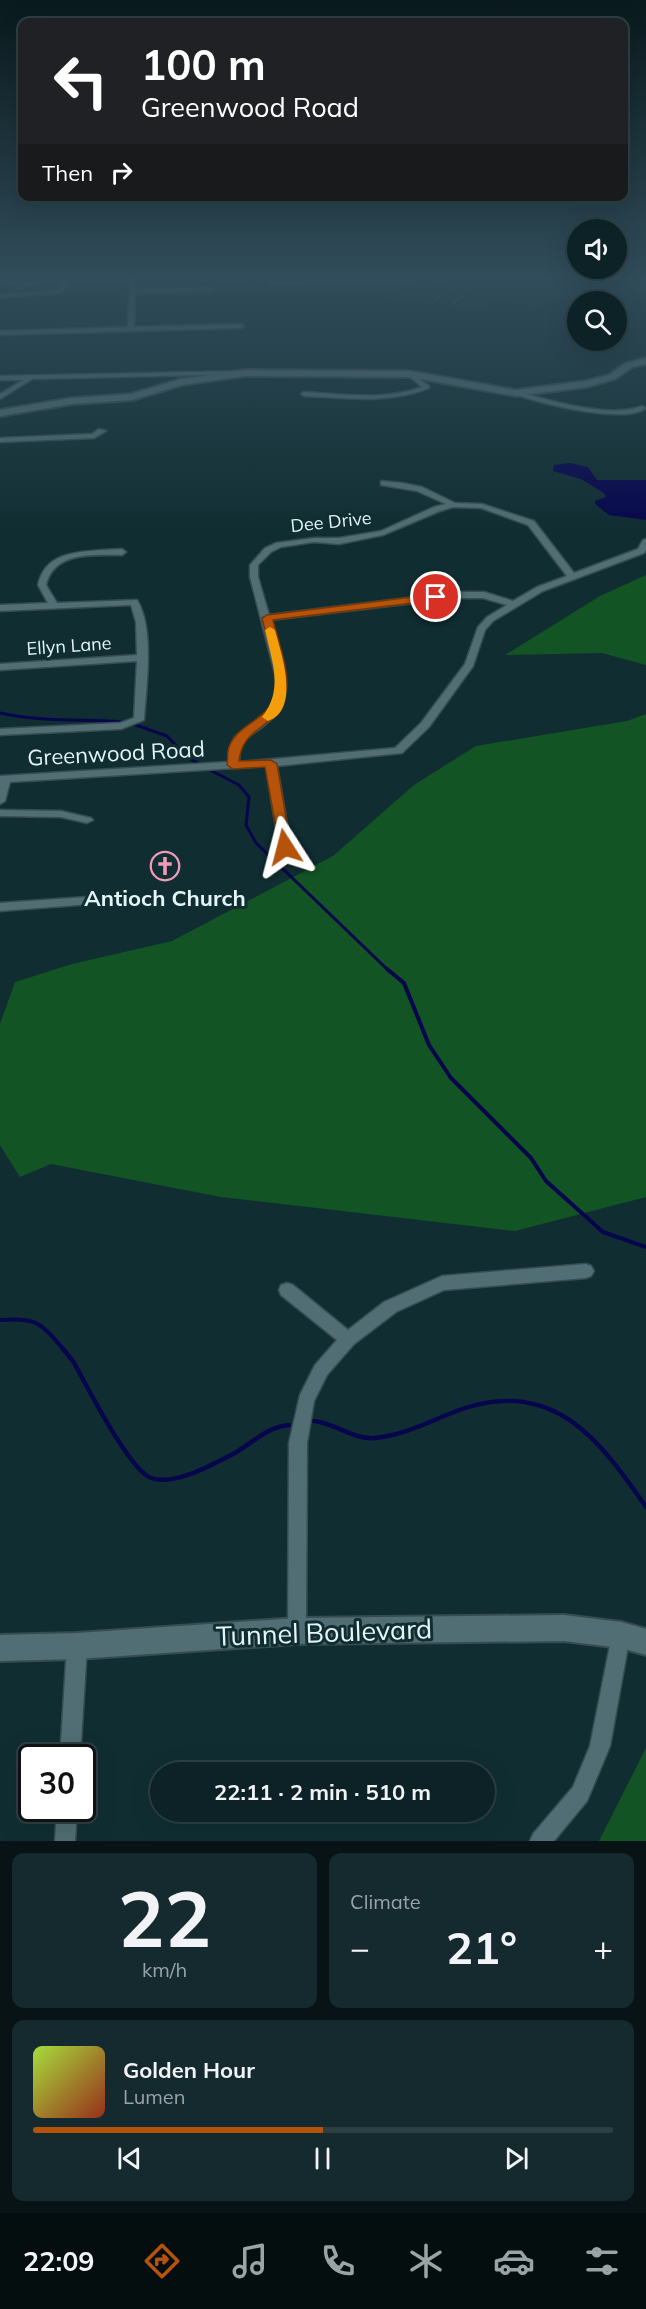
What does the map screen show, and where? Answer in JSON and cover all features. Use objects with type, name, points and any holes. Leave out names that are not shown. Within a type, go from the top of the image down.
[{"type":"street","points":[[516,393],[586,384],[612,377],[629,365],[646,362]]},
{"type":"street","points":[[0,378],[244,373],[410,374],[516,393],[571,410],[630,411],[642,408],[609,405],[571,410]]},
{"type":"street","points":[[0,413],[72,401],[132,397],[181,382],[244,373]]},
{"type":"street","points":[[304,394],[396,396],[415,394],[427,387],[410,374]]},
{"type":"street","points":[[0,397],[31,378]]},
{"type":"street","points":[[0,440],[94,436],[102,431]]},
{"type":"street","points":[[384,483],[403,484],[426,490],[453,505]]},
{"type":"street","name":"Dee Drive","points":[[233,765],[235,747],[239,739],[274,711],[280,695],[282,681],[267,618],[254,577],[254,565],[268,550],[294,542],[339,541],[383,533],[437,509],[453,505],[482,506],[531,523],[572,576]]},
{"type":"street","name":"Greenwood Road","points":[[3,779],[271,764],[398,751],[425,725],[470,664],[481,629],[490,619],[512,604],[572,576],[641,551],[646,542]]},
{"type":"street","points":[[54,605],[42,585],[46,571],[59,561],[82,555],[122,552]]},
{"type":"street","points":[[267,618],[457,595],[484,595],[512,604]]},
{"type":"street","points":[[0,608],[134,602],[139,606],[141,658],[139,720],[121,726],[0,732]]},
{"type":"street","name":"Ellyn Lane","points":[[0,667],[141,658]]},
{"type":"street","points":[[271,764],[285,847]]},
{"type":"street","points":[[0,801],[3,779]]},
{"type":"street","points":[[0,813],[61,814],[87,820]]},
{"type":"street","points":[[0,907],[87,901]]},
{"type":"street","points":[[297,1631],[298,1443],[306,1400],[321,1370],[348,1339],[390,1307],[442,1283],[586,1271]]},
{"type":"street","points":[[287,1290],[348,1339]]},
{"type":"street","name":"Tunnel Boulevard","points":[[0,1648],[77,1646],[297,1631],[564,1628],[621,1635],[646,1642]]},
{"type":"street","points":[[540,1841],[580,1794],[600,1746],[621,1635]]},
{"type":"street","points":[[71,1744],[77,1646]]},
{"type":"street","points":[[64,1841],[66,1822]]},
{"type":"green space","points":[[646,575],[646,665],[602,653],[505,655],[600,596]]},
{"type":"green space","points":[[646,714],[646,1197],[515,1231],[221,1197],[51,1164],[20,1177],[0,1145],[0,1024],[15,982],[72,964],[172,941],[333,856],[414,785],[476,746],[627,721]]},
{"type":"green space","points":[[646,1748],[646,1841],[599,1841]]},
{"type":"shaded area","points":[[570,463],[588,467],[597,480],[646,480],[646,520],[609,515],[595,504],[595,501],[606,497],[604,493],[581,479],[553,471],[554,465]]},
{"type":"waterway","points":[[0,713],[47,719],[126,722]]},
{"type":"waterway","points":[[133,724],[167,736],[188,758],[200,764]]},
{"type":"waterway","points":[[208,769],[239,785],[249,797],[246,825],[256,843],[389,971]]},
{"type":"waterway","points":[[387,969],[404,983],[429,1045],[451,1078],[531,1158],[546,1181],[603,1232],[646,1247]]},
{"type":"waterway","points":[[0,1320],[22,1320],[37,1324],[50,1334],[64,1350]]},
{"type":"waterway","points":[[63,1349],[73,1361],[120,1444],[131,1460],[151,1478],[160,1480],[191,1474],[237,1452],[272,1429],[289,1425]]},
{"type":"waterway","points":[[314,1421],[352,1434],[375,1438],[409,1430],[462,1409],[494,1402],[523,1402],[548,1408],[571,1421],[591,1438],[646,1507]]},
{"type":"slow traffic","points":[[268,717],[274,711],[282,681],[270,630]]},
{"type":"place","name":"Antioch Church","points":[[165,866]]},
{"type":"route","points":[[285,847],[271,764],[233,765],[235,747],[239,739],[274,711],[280,695],[282,681],[267,618],[436,597]]}]
